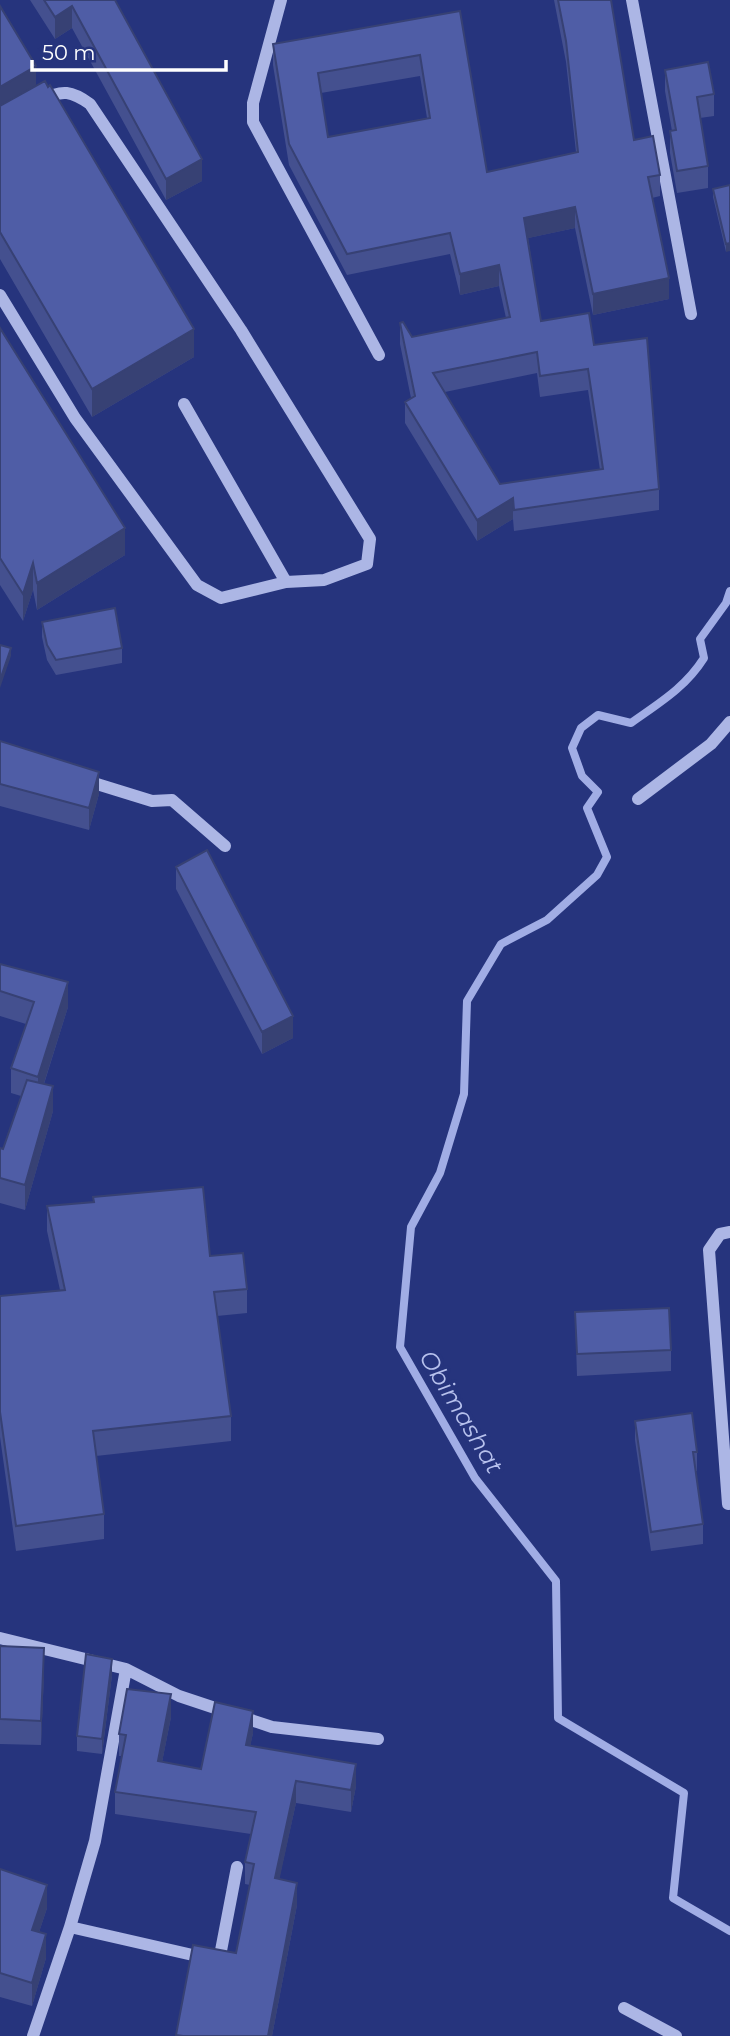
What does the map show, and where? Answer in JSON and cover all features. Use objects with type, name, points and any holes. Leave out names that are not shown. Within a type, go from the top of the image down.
[{"type":"street","points":[[281,0],[253,103],[253,122],[379,355]]},
{"type":"street","points":[[632,0],[691,314]]},
{"type":"street","points":[[0,295],[75,418],[197,585],[221,598],[286,582],[324,580],[367,564],[370,539],[241,330],[90,104],[73,92],[54,93],[33,106]]},
{"type":"street","points":[[184,404],[286,582]]},
{"type":"street","points":[[638,799],[711,744],[730,722]]},
{"type":"street","points":[[76,778],[152,801],[172,800],[225,846]]},
{"type":"street","points":[[728,1504],[709,1250],[720,1234],[730,1232]]},
{"type":"street","points":[[0,1638],[126,1669],[179,1696],[272,1727],[378,1739]]},
{"type":"street","points":[[33,2036],[70,1927],[95,1841],[126,1669]]},
{"type":"street","points":[[70,1927],[219,1961],[237,1867]]},
{"type":"street","points":[[624,2008],[677,2036]]},
{"type":"building","points":[[44,0],[115,0],[202,159],[166,179],[72,6],[55,17]]},
{"type":"building","points":[[558,0],[611,0],[634,140],[653,136],[660,175],[648,177],[669,278],[593,294],[575,207],[524,218],[541,321],[589,313],[594,345],[647,338],[659,489],[514,510],[513,498],[477,520],[405,402],[415,396],[400,323],[403,322],[412,337],[510,317],[499,265],[460,274],[450,233],[347,254],[289,144],[273,44],[460,11],[487,172],[578,152],[566,41]],"holes":[[[420,55],[430,118],[328,137],[318,73]],[[537,352],[540,376],[588,369],[603,469],[500,484],[433,373]]]},
{"type":"building","points":[[0,6],[36,66],[0,87]]},
{"type":"building","points":[[708,62],[714,94],[697,97],[708,166],[677,171],[670,131],[676,130],[665,70]]},
{"type":"building","points":[[45,81],[48,87],[50,85],[194,329],[92,389],[0,232],[0,106]]},
{"type":"building","points":[[730,185],[730,243],[726,244],[713,189]]},
{"type":"building","points":[[0,328],[125,528],[37,583],[33,563],[23,594],[0,558]]},
{"type":"building","points":[[115,608],[122,648],[56,660],[47,645],[42,622]]},
{"type":"building","points":[[0,645],[11,648],[0,680]]},
{"type":"building","points":[[0,741],[99,772],[89,808],[0,784]]},
{"type":"building","points":[[207,850],[293,1016],[262,1032],[176,867]]},
{"type":"building","points":[[0,964],[68,982],[38,1077],[11,1068],[34,1002],[0,991]]},
{"type":"building","points":[[27,1080],[53,1086],[25,1185],[0,1178],[0,1148],[3,1149]]},
{"type":"building","points":[[203,1187],[210,1256],[243,1253],[247,1289],[214,1292],[231,1416],[93,1431],[104,1514],[16,1526],[0,1412],[0,1296],[65,1290],[47,1206],[94,1202],[93,1197]]},
{"type":"building","points":[[669,1308],[671,1350],[577,1354],[575,1312]]},
{"type":"building","points":[[692,1413],[697,1452],[693,1452],[703,1524],[651,1532],[635,1421]]},
{"type":"building","points":[[0,1646],[44,1648],[41,1721],[0,1719]]},
{"type":"building","points":[[86,1654],[112,1659],[102,1739],[77,1736]]},
{"type":"building","points":[[127,1689],[171,1694],[158,1761],[201,1769],[215,1702],[253,1711],[246,1745],[356,1764],[351,1790],[296,1781],[275,1878],[297,1883],[268,2036],[176,2035],[193,1945],[236,1953],[254,1864],[245,1862],[256,1812],[115,1792],[126,1735],[119,1734]]},
{"type":"building","points":[[0,1869],[47,1885],[32,1930],[46,1934],[32,1983],[0,1973]]},
{"type":"waterway","name":"Obimashat","points":[[730,591],[726,603],[700,639],[704,658],[689,678],[631,723],[598,715],[581,728],[572,748],[582,776],[598,792],[587,808],[607,857],[597,875],[547,920],[501,944],[467,1001],[464,1094],[440,1173],[411,1227],[400,1347],[475,1478],[556,1581],[558,1718],[684,1793],[673,1898],[730,1931]]}]
